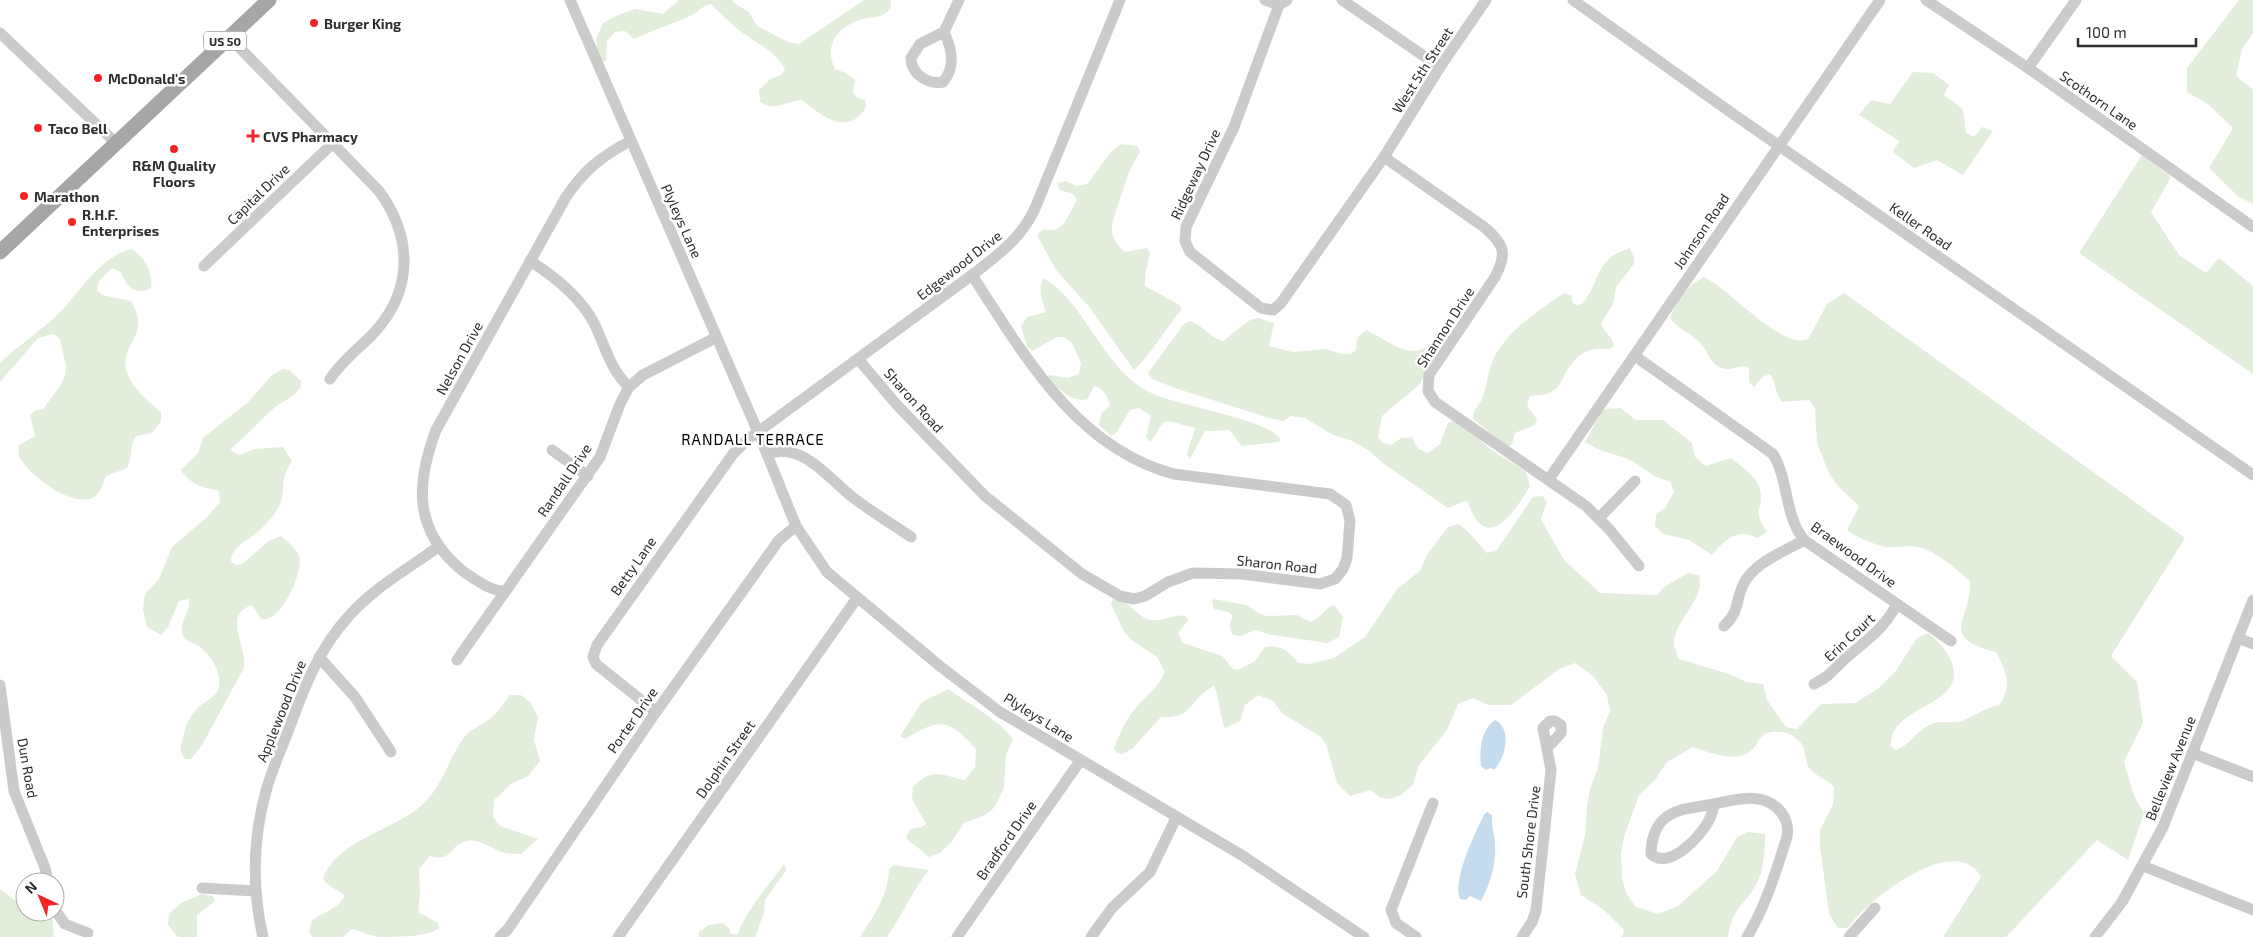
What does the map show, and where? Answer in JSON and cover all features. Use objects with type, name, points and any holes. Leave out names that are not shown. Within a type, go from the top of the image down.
[{"type":"main road","name":"US 50","points":[[0,252],[115,142],[269,0]]},
{"type":"street","name":"Plyleys Lane","points":[[570,0],[715,338],[758,432],[796,526],[827,572],[1000,712],[1243,856],[1364,937]]},
{"type":"street","points":[[944,32],[952,56],[951,70],[943,82],[929,82],[914,70],[911,58],[920,44],[944,32],[960,0]]},
{"type":"street","name":"Edgewood Drive","points":[[758,432],[859,360],[972,275],[1011,243],[1030,219],[1120,0]]},
{"type":"street","points":[[1265,0],[1283,2]]},
{"type":"street","points":[[1342,0],[1440,67]]},
{"type":"street","name":"West 5th Street","points":[[1384,157],[1440,67],[1486,0]]},
{"type":"street","name":"Keller Road","points":[[1573,0],[2253,475]]},
{"type":"street","name":"Johnson Road","points":[[1549,479],[1880,0]]},
{"type":"street","name":"Scothorn Lane","points":[[1926,0],[2028,68],[2253,227]]},
{"type":"street","points":[[2028,68],[2076,0]]},
{"type":"street","name":"Ridgeway Drive","points":[[1283,2],[1234,127],[1186,227],[1184,241],[1190,252],[1261,308],[1274,310],[1281,303],[1384,157]]},
{"type":"street","points":[[0,33],[115,142]]},
{"type":"street","points":[[229,37],[379,191],[389,205],[404,240],[405,262],[399,289],[382,322],[340,364],[330,379]]},
{"type":"street","name":"Nelson Drive","points":[[505,591],[498,591],[473,578],[450,560],[438,547],[428,525],[424,503],[422,480],[426,459],[436,430],[530,260],[577,181],[602,157],[630,141]]},
{"type":"street","name":"Capital Drive","points":[[204,266],[332,144]]},
{"type":"street","name":"Shannon Drive","points":[[1384,157],[1484,226],[1496,237],[1503,247],[1504,262],[1429,375],[1428,391],[1435,402],[1549,479],[1599,518],[1639,566]]},
{"type":"street","points":[[530,260],[565,288],[582,306],[593,322],[615,372],[629,388]]},
{"type":"street","name":"Sharon Road","points":[[859,360],[897,405],[985,496],[1082,574],[1120,596],[1134,599],[1145,596],[1168,582],[1193,573],[1242,574],[1320,584],[1335,579],[1340,575],[1347,558],[1350,512],[1340,500],[1330,494],[1174,474],[1153,468],[1112,447],[1070,411],[1051,390],[1024,354],[972,275]]},
{"type":"street","name":"Randall Drive","points":[[457,660],[588,476],[600,457],[620,404],[629,388],[643,375],[715,338]]},
{"type":"street","name":"Braewood Drive","points":[[1635,356],[1773,454],[1780,465],[1796,530],[1804,540],[1951,641]]},
{"type":"street","name":"Betty Lane","points":[[656,712],[596,664],[593,657],[594,650],[718,473],[733,454],[758,432]]},
{"type":"street","points":[[552,450],[588,476]]},
{"type":"street","points":[[767,454],[777,450],[787,451],[811,461],[851,496],[912,537]]},
{"type":"street","points":[[1599,518],[1635,480]]},
{"type":"street","name":"Porter Drive","points":[[500,937],[508,929],[656,712],[779,540],[796,526]]},
{"type":"street","points":[[1724,626],[1737,610],[1742,586],[1751,573],[1763,563],[1804,540]]},
{"type":"street","name":"Applewood Drive","points":[[263,937],[255,891],[257,833],[266,790],[305,686],[318,657],[330,638],[375,591],[438,547]]},
{"type":"street","name":"Dolphin Street","points":[[618,937],[857,598]]},
{"type":"street","name":"Belleview Avenue","points":[[2095,937],[2122,902],[2144,866],[2164,827],[2253,600]]},
{"type":"street","name":"Erin Court","points":[[1814,684],[1828,677],[1846,658],[1870,640],[1888,620],[1897,604]]},
{"type":"street","points":[[2238,638],[2253,644]]},
{"type":"street","points":[[318,657],[355,698],[391,752]]},
{"type":"street","name":"Dun Road","points":[[0,685],[14,792],[46,872]]},
{"type":"street","name":"South Shore Drive","points":[[1522,937],[1532,922],[1536,911],[1550,790],[1551,770],[1548,747]]},
{"type":"street","points":[[2192,753],[2253,777]]},
{"type":"street","name":"Bradford Drive","points":[[957,937],[1080,761]]},
{"type":"street","points":[[1714,804],[1710,819],[1682,850],[1664,860],[1656,858],[1651,854],[1651,844],[1656,829],[1673,812],[1714,804],[1748,798],[1762,798],[1777,807],[1787,823],[1787,837],[1769,892],[1757,921],[1747,937]]},
{"type":"street","points":[[1416,937],[1396,923],[1391,910],[1433,803]]},
{"type":"street","points":[[1091,937],[1112,908],[1150,872],[1176,818]]},
{"type":"street","points":[[2144,866],[2253,910]]},
{"type":"street","points":[[202,888],[255,891]]},
{"type":"street","points":[[1849,937],[1875,908]]},
{"type":"street","points":[[64,922],[88,933]]},
{"type":"green space","points":[[679,0],[732,0],[749,12],[757,26],[788,42],[799,44],[864,0],[891,0],[891,6],[885,14],[859,20],[844,28],[834,39],[832,46],[832,61],[835,69],[846,73],[855,80],[853,93],[858,98],[865,100],[866,107],[859,116],[851,121],[843,122],[827,118],[802,100],[775,106],[765,105],[760,102],[759,90],[770,79],[781,75],[785,70],[776,57],[740,31],[711,4],[690,16],[634,39],[625,31],[615,32],[607,41],[606,61],[598,62],[596,39],[603,23],[635,9],[663,14]]},
{"type":"green space","points":[[2239,0],[2253,0],[2253,33],[2242,49],[2236,76],[2253,90],[2253,204],[2239,197],[2209,168],[2233,128],[2208,104],[2187,92],[2187,68]]},
{"type":"green space","points":[[1913,72],[1933,73],[1949,85],[1944,95],[1963,109],[1966,133],[1974,137],[1982,127],[1993,131],[1963,175],[1937,160],[1914,168],[1893,152],[1899,141],[1859,115],[1871,100],[1890,104]]},
{"type":"green space","points":[[1121,144],[1137,146],[1140,152],[1128,175],[1115,214],[1112,227],[1114,239],[1125,252],[1147,248],[1150,254],[1145,275],[1145,286],[1178,304],[1182,309],[1147,356],[1134,370],[1090,308],[1056,270],[1037,235],[1043,229],[1050,230],[1060,227],[1077,200],[1073,194],[1060,190],[1057,183],[1066,181],[1076,186],[1087,184],[1107,157]]},
{"type":"green space","points":[[2142,155],[2171,177],[2151,212],[2179,255],[2206,273],[2219,258],[2253,286],[2253,374],[2079,253]]},
{"type":"green space","points":[[1630,248],[1634,264],[1616,287],[1613,304],[1601,323],[1614,346],[1610,349],[1595,349],[1583,353],[1574,361],[1557,388],[1551,392],[1530,396],[1527,406],[1537,419],[1535,425],[1515,433],[1512,444],[1508,447],[1473,419],[1475,411],[1484,395],[1491,365],[1496,353],[1522,324],[1564,293],[1572,296],[1572,302],[1576,305],[1582,304],[1604,264],[1618,253]]},
{"type":"green space","points":[[131,249],[144,260],[151,277],[151,288],[141,291],[132,289],[121,272],[112,268],[99,281],[97,290],[102,295],[131,301],[135,309],[138,327],[128,351],[126,369],[134,386],[161,412],[161,421],[152,433],[136,436],[132,444],[127,468],[106,476],[100,490],[94,497],[86,500],[76,499],[54,489],[34,475],[26,467],[18,453],[19,445],[35,436],[30,415],[36,410],[43,409],[65,376],[66,366],[60,339],[54,334],[38,338],[0,382],[0,363],[57,315],[99,268],[119,254]]},
{"type":"green space","points":[[1703,277],[1726,292],[1769,327],[1797,340],[1808,339],[1827,304],[1844,293],[2185,538],[2111,656],[2137,682],[2143,723],[2124,762],[2134,796],[2144,813],[2128,860],[2097,840],[2006,937],[1943,937],[1981,877],[1969,865],[1952,861],[1933,865],[1912,874],[1873,902],[1848,928],[1838,928],[1829,914],[1820,847],[1820,830],[1833,804],[1834,787],[1810,769],[1803,746],[1797,739],[1787,733],[1772,732],[1762,736],[1751,751],[1740,756],[1719,755],[1693,747],[1667,762],[1655,780],[1639,795],[1624,837],[1621,854],[1622,877],[1626,893],[1636,907],[1658,914],[1678,906],[1717,871],[1737,837],[1748,832],[1765,834],[1764,859],[1761,872],[1753,891],[1736,912],[1728,937],[1622,937],[1624,930],[1604,910],[1581,895],[1575,874],[1585,835],[1590,789],[1598,768],[1603,728],[1610,711],[1607,695],[1593,676],[1575,663],[1559,669],[1511,705],[1488,705],[1473,698],[1458,704],[1447,730],[1419,765],[1413,785],[1401,795],[1390,799],[1379,797],[1371,790],[1350,796],[1337,783],[1326,744],[1321,737],[1283,714],[1273,701],[1258,695],[1245,705],[1240,721],[1225,728],[1214,686],[1180,715],[1161,717],[1132,749],[1122,754],[1117,753],[1114,748],[1126,721],[1156,686],[1165,672],[1157,657],[1130,639],[1123,630],[1111,604],[1113,599],[1120,600],[1129,605],[1147,619],[1157,620],[1181,615],[1186,616],[1188,621],[1178,633],[1183,643],[1222,656],[1233,669],[1238,670],[1255,661],[1265,647],[1284,649],[1298,663],[1309,664],[1334,658],[1365,637],[1398,588],[1420,571],[1427,555],[1448,527],[1458,524],[1487,553],[1496,551],[1533,497],[1543,496],[1547,502],[1541,519],[1564,560],[1600,593],[1657,595],[1664,587],[1688,573],[1699,575],[1698,593],[1675,635],[1674,644],[1679,659],[1729,674],[1746,682],[1763,684],[1767,700],[1786,727],[1797,729],[1821,704],[1855,703],[1879,688],[1895,672],[1917,638],[1928,633],[1940,644],[1950,660],[1954,676],[1952,684],[1946,692],[1911,715],[1896,728],[1892,736],[1891,747],[1896,750],[1931,724],[1962,721],[1999,705],[2007,685],[2003,666],[1996,652],[1967,640],[1962,633],[1961,626],[1969,595],[1970,581],[1946,561],[1925,549],[1914,546],[1886,547],[1856,536],[1847,530],[1859,506],[1838,486],[1829,473],[1817,443],[1815,409],[1809,400],[1782,402],[1770,374],[1762,377],[1754,387],[1749,382],[1749,368],[1726,369],[1717,366],[1697,340],[1677,326],[1670,318],[1683,294]]},
{"type":"green space","points":[[1044,278],[1065,295],[1114,362],[1136,384],[1162,397],[1259,425],[1272,432],[1280,439],[1279,442],[1242,446],[1229,430],[1205,431],[1190,459],[1187,454],[1195,428],[1175,422],[1165,422],[1150,442],[1146,437],[1151,416],[1139,408],[1130,410],[1117,432],[1111,436],[1099,425],[1101,414],[1110,405],[1103,391],[1094,386],[1088,399],[1077,399],[1061,390],[1048,378],[1049,375],[1068,378],[1079,374],[1081,363],[1072,343],[1064,337],[1057,337],[1032,351],[1027,347],[1021,326],[1027,317],[1046,312],[1041,290]]},
{"type":"green space","points":[[1258,318],[1274,323],[1269,346],[1293,352],[1325,349],[1342,354],[1350,354],[1356,350],[1357,338],[1366,330],[1399,348],[1413,351],[1424,348],[1447,334],[1450,337],[1418,386],[1382,416],[1378,437],[1383,443],[1391,445],[1401,438],[1412,437],[1418,449],[1428,453],[1440,444],[1448,423],[1454,421],[1461,423],[1489,448],[1526,472],[1530,486],[1516,508],[1499,524],[1491,528],[1483,526],[1475,518],[1468,502],[1465,501],[1448,508],[1384,464],[1368,450],[1352,441],[1331,434],[1305,418],[1291,416],[1283,421],[1269,418],[1178,389],[1152,379],[1148,373],[1184,324],[1190,321],[1223,341],[1250,320]]},
{"type":"green space","points":[[283,369],[289,370],[301,381],[301,387],[294,395],[275,407],[230,450],[239,455],[255,449],[283,447],[292,461],[285,475],[281,502],[271,519],[234,551],[231,562],[237,565],[242,564],[269,541],[281,536],[293,547],[299,556],[298,573],[283,605],[269,618],[261,619],[252,605],[243,609],[239,615],[237,623],[244,668],[202,745],[191,759],[185,759],[180,750],[187,724],[198,708],[218,690],[218,672],[204,650],[183,636],[182,629],[189,599],[179,601],[168,627],[161,635],[147,627],[143,610],[145,594],[159,579],[172,547],[208,516],[220,502],[219,491],[202,487],[189,479],[181,470],[198,453],[203,438],[248,402],[272,375]]},
{"type":"green space","points":[[1621,408],[1635,420],[1663,420],[1692,443],[1695,457],[1706,466],[1731,458],[1744,468],[1759,485],[1761,502],[1759,518],[1767,532],[1757,538],[1744,534],[1732,537],[1721,544],[1712,555],[1689,540],[1663,534],[1655,526],[1656,514],[1665,508],[1674,492],[1670,481],[1653,475],[1628,459],[1601,450],[1585,442],[1603,409]]},
{"type":"green space","points":[[1214,599],[1246,605],[1267,616],[1297,615],[1311,622],[1334,605],[1343,617],[1339,637],[1328,643],[1272,635],[1256,630],[1240,636],[1233,635],[1229,626],[1233,616],[1228,612],[1214,609],[1212,602]]},
{"type":"green space","points":[[948,689],[993,719],[1013,740],[1006,754],[1004,788],[994,808],[985,815],[964,823],[952,841],[940,853],[929,857],[906,838],[910,829],[922,827],[926,824],[912,799],[913,787],[926,777],[937,774],[965,780],[975,767],[976,749],[958,731],[943,724],[927,727],[905,739],[900,736],[922,702]]},
{"type":"green space","points":[[510,695],[521,695],[530,702],[538,717],[534,740],[540,761],[528,776],[511,784],[494,800],[493,817],[500,826],[538,839],[521,854],[505,853],[477,841],[467,841],[456,846],[443,857],[430,856],[419,869],[420,894],[418,912],[438,923],[439,928],[434,931],[411,936],[379,937],[352,929],[343,937],[312,937],[309,931],[312,920],[338,905],[345,896],[323,879],[330,865],[354,845],[412,813],[424,803],[441,780],[463,739],[494,716]]},
{"type":"green space","points":[[784,864],[786,870],[765,900],[764,913],[755,937],[699,937],[699,932],[709,925],[723,923],[729,928],[731,934],[738,934],[752,906]]},
{"type":"green space","points":[[894,865],[929,870],[917,886],[887,937],[860,937],[880,904],[886,888],[889,869]]},
{"type":"green space","points":[[0,889],[15,900],[15,922],[53,922],[54,937],[0,937]]},
{"type":"green space","points":[[202,894],[213,896],[215,901],[197,915],[197,937],[178,937],[168,925],[169,914],[181,903]]},
{"type":"water","points":[[1495,720],[1501,724],[1504,730],[1504,752],[1494,770],[1491,768],[1486,770],[1481,766],[1482,741],[1490,724]]},
{"type":"water","points":[[1487,812],[1492,815],[1495,843],[1495,860],[1491,877],[1481,901],[1470,896],[1466,900],[1460,899],[1458,891],[1462,869],[1475,833]]},
{"type":"place","name":"Burger King","points":[[314,23]]},
{"type":"place","name":"McDonald's","points":[[98,78]]},
{"type":"place","name":"Taco Bell","points":[[38,128]]},
{"type":"place","name":"CVS Pharmacy","points":[[253,136]]},
{"type":"place","name":"R&M Quality Floors","points":[[174,149]]},
{"type":"place","name":"Marathon","points":[[24,196]]},
{"type":"place","name":"R.H.F. Enterprises","points":[[72,222]]},
{"type":"district","name":"RANDALL TERRACE","points":[[753,439]]}]
